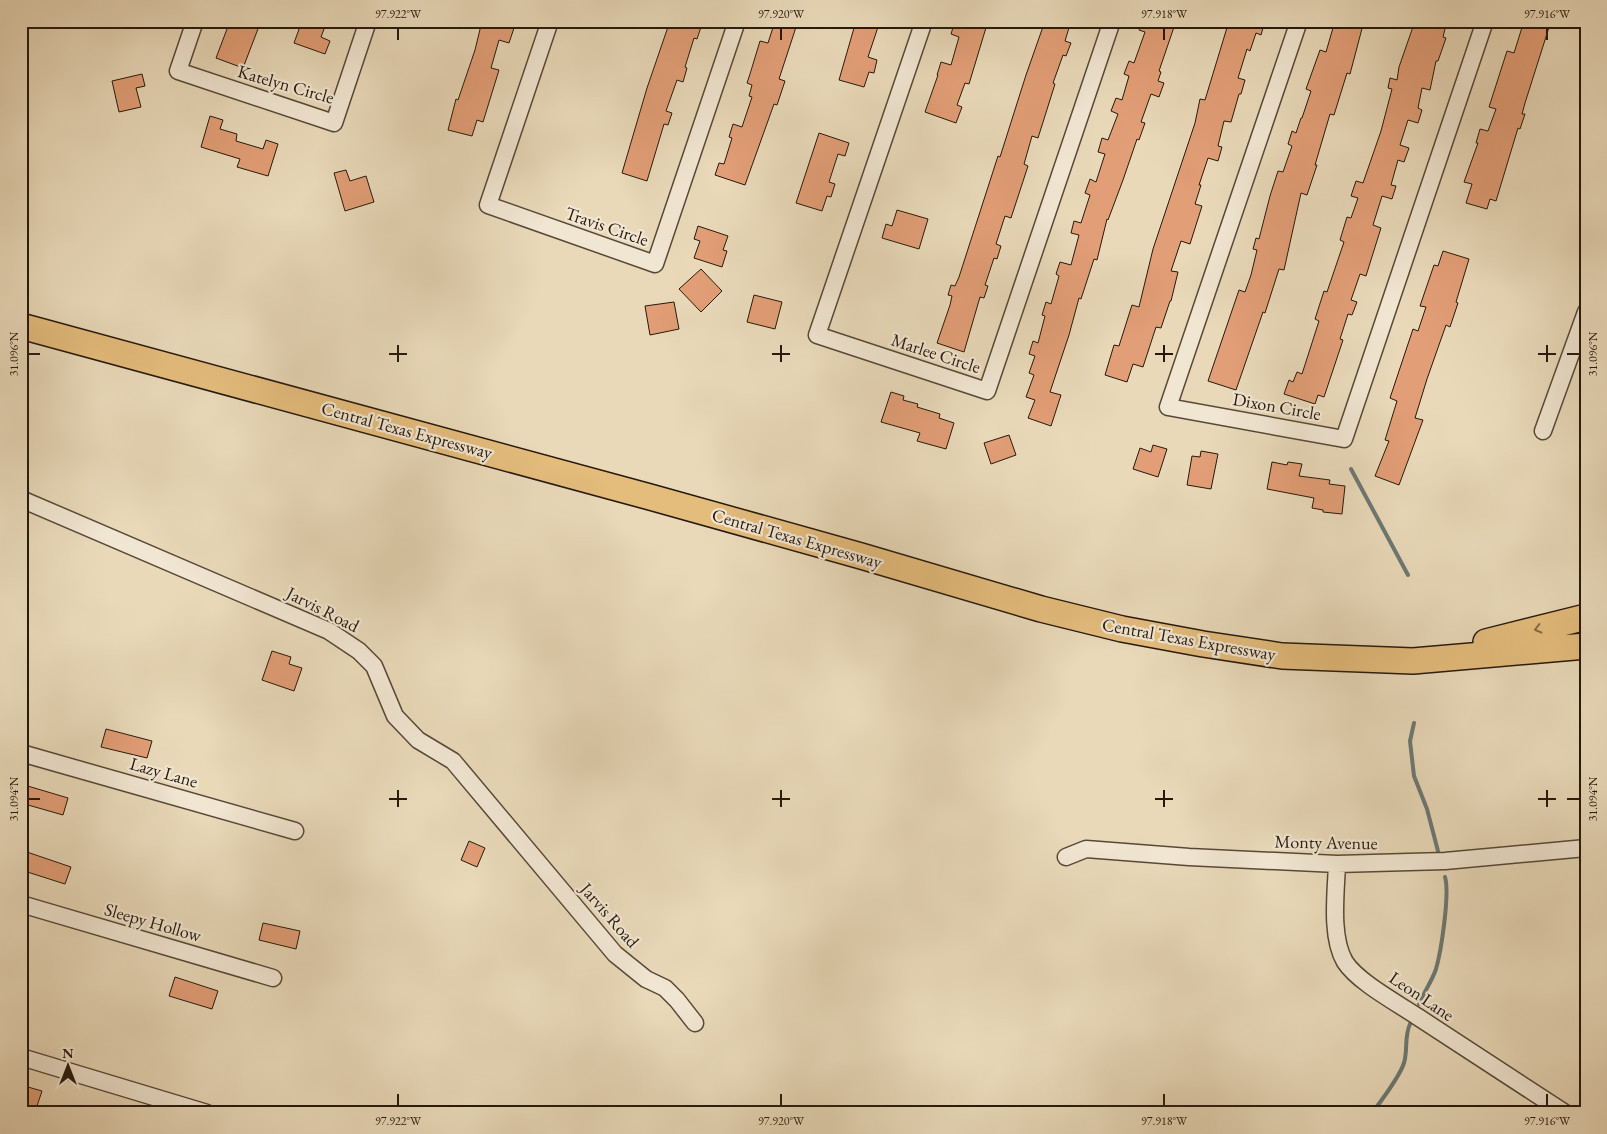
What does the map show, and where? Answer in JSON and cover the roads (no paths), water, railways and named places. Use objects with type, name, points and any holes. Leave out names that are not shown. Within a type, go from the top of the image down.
[{"type":"highway","name":"Central Texas Expressway","points":[[21,326],[650,496],[1085,621],[1183,641],[1282,656],[1413,660],[1586,646]]},
{"type":"highway","points":[[1413,660],[1586,617]]},
{"type":"street","name":"Katelyn Circle","points":[[195,21],[178,71],[334,123],[368,21]]},
{"type":"street","name":"Travis Circle","points":[[550,21],[488,206],[656,264],[737,21]]},
{"type":"street","name":"Marlee Circle","points":[[924,21],[817,335],[987,391],[1112,21]]},
{"type":"street","name":"Dixon Circle","points":[[1298,21],[1168,407],[1344,439],[1485,21]]},
{"type":"street","points":[[1543,431],[1586,312]]},
{"type":"street","name":"Jarvis Road","points":[[21,499],[329,631],[359,650],[374,666],[395,716],[418,740],[453,761],[615,954],[646,979],[665,988],[678,1000],[695,1023]]},
{"type":"street","name":"Lazy Lane","points":[[21,753],[295,831]]},
{"type":"street","name":"Monty Avenue","points":[[1066,857],[1086,849],[1189,857],[1337,864],[1445,862],[1586,848]]},
{"type":"street","name":"Leon Lane","points":[[1337,864],[1337,940],[1345,961],[1352,970],[1385,996],[1565,1113]]},
{"type":"street","name":"Sleepy Hollow","points":[[21,904],[273,978]]},
{"type":"street","points":[[21,1057],[207,1113]]},
{"type":"waterway","points":[[1351,469],[1408,575]]},
{"type":"waterway","points":[[1414,723],[1410,741],[1414,776],[1427,809],[1439,855]]},
{"type":"waterway","points":[[1419,1004],[1438,961],[1446,909],[1445,877]]},
{"type":"waterway","points":[[1372,1113],[1402,1069],[1410,1024]]}]
